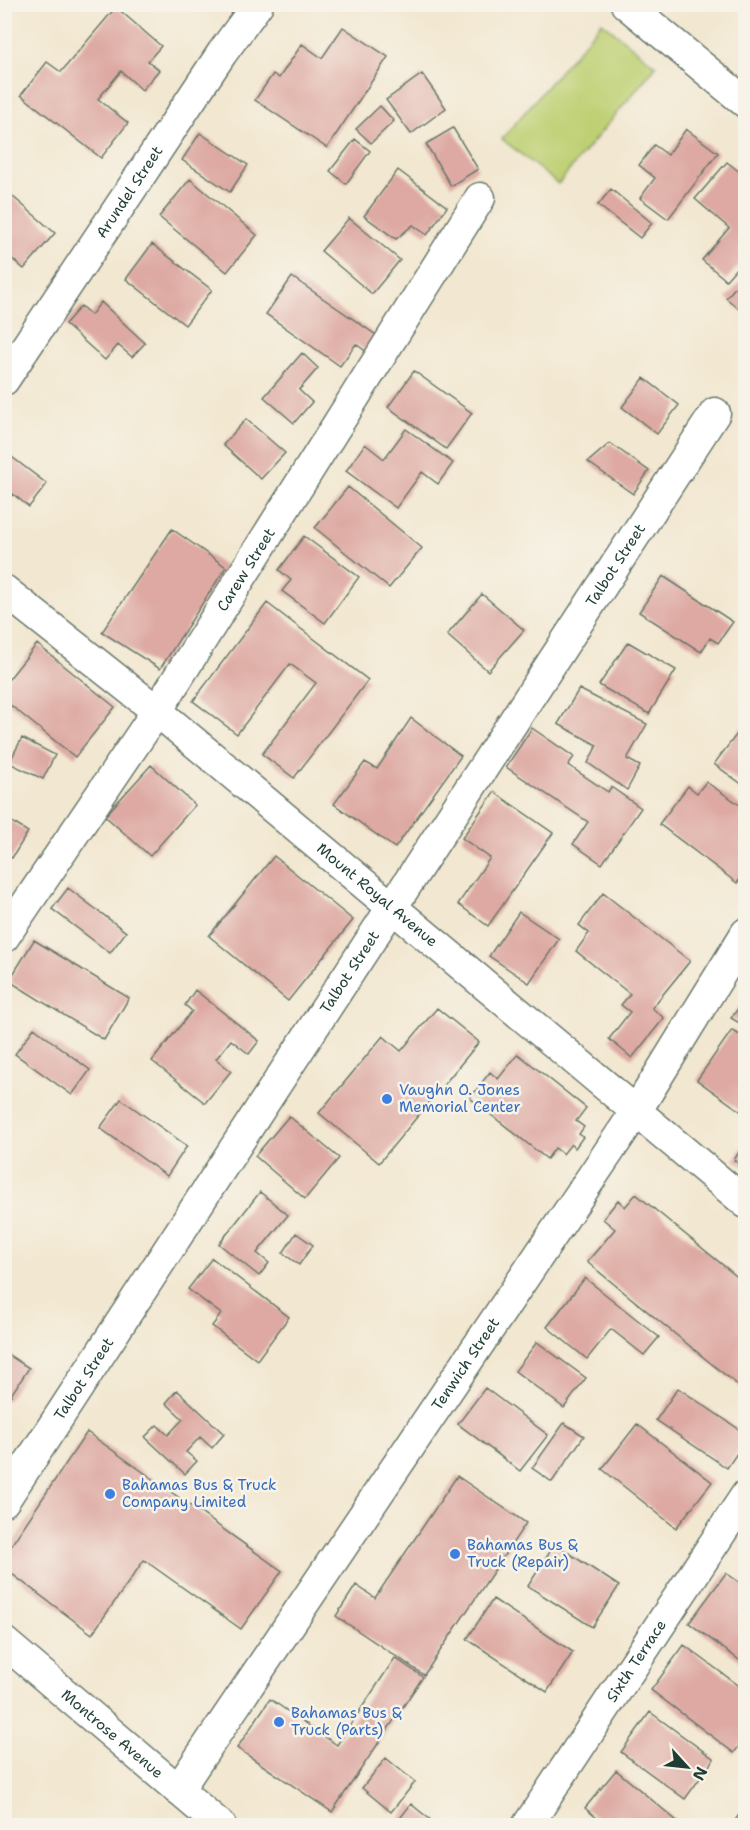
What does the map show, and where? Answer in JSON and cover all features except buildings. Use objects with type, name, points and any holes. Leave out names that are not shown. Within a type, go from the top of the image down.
[{"type":"street","name":"Arundel Street","points":[[4,380],[222,53],[258,4]]},
{"type":"street","points":[[627,4],[746,103]]},
{"type":"street","name":"Carew Street","points":[[4,937],[157,711],[480,198]]},
{"type":"street","name":"Talbot Street","points":[[4,1501],[715,413]]},
{"type":"street","name":"Mount Royal Avenue","points":[[4,590],[157,711],[746,1203]]},
{"type":"street","name":"Tenwich Street","points":[[178,1790],[637,1110],[746,933]]},
{"type":"street","name":"Sixth Terrace","points":[[527,1826],[746,1495]]},
{"type":"street","name":"Montrose Avenue","points":[[4,1642],[221,1826]]},
{"type":"green space","points":[[602,22],[656,66],[558,184],[502,139]]},
{"type":"place","name":"Vaughn O. Jones Memorial Center","points":[[387,1099]]},
{"type":"place","name":"Bahamas Bus & Truck Company Limited","points":[[110,1494]]},
{"type":"place","name":"Bahamas Bus & Truck (Repair)","points":[[455,1554]]},
{"type":"place","name":"Bahamas Bus & Truck (Parts)","points":[[279,1722]]}]
